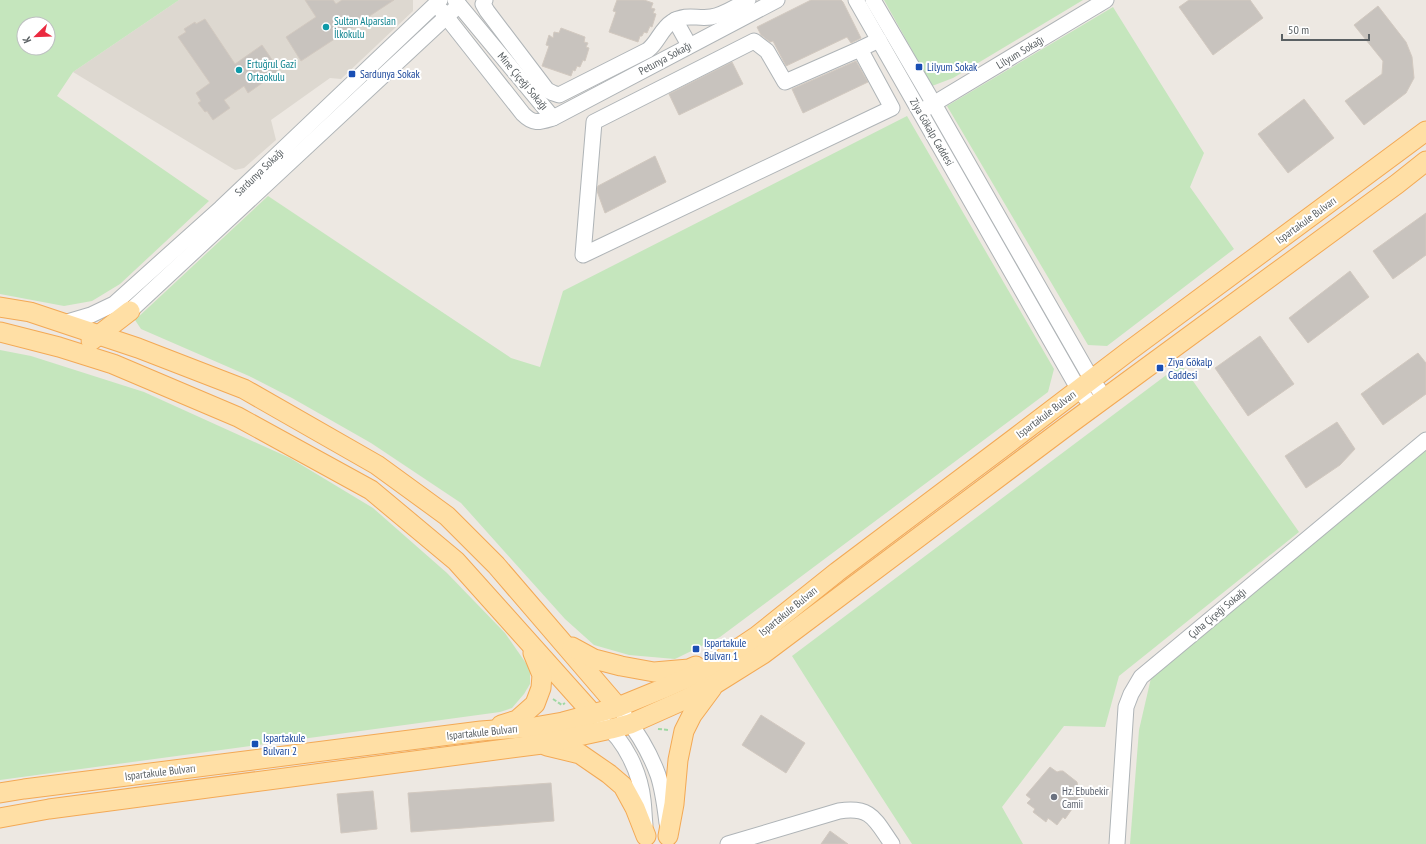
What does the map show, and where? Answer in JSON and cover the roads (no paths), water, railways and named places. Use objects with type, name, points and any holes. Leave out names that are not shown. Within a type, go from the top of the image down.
[{"type":"main road","name":"Ispartakule Bulvarı","points":[[0,793],[481,731],[534,727],[563,722],[618,707],[696,674],[741,647],[775,622],[837,572],[1085,385],[1426,132]]},
{"type":"main road","name":"Ispartakule Bulvarı","points":[[0,818],[49,809],[542,744],[611,730],[630,724],[686,699],[715,684],[763,654],[1426,161]]},
{"type":"main road","points":[[0,307],[30,312],[98,334],[244,389],[377,465],[447,516],[496,565],[618,707]]},
{"type":"main road","points":[[59,347],[72,347],[87,344],[98,334],[130,311]]},
{"type":"main road","points":[[130,311],[124,324],[124,329],[130,340],[138,348]]},
{"type":"main road","points":[[0,332],[59,347],[113,364],[238,417],[371,490],[456,561],[593,714]]},
{"type":"main road","points":[[481,731],[517,720],[535,704],[541,688],[542,675],[528,642]]},
{"type":"main road","points":[[563,642],[594,659],[654,672],[689,669],[741,647]]},
{"type":"main road","points":[[668,840],[674,804],[678,760],[684,731],[692,715],[715,684]]},
{"type":"main road","points":[[542,744],[580,754],[609,774],[623,786],[635,808],[646,840]]},
{"type":"street","points":[[485,0],[483,4],[487,11],[547,90],[559,94],[648,50],[654,45],[665,27],[675,20],[687,16],[706,17],[718,15],[748,0]]},
{"type":"street","name":"Petunya Sokağı","points":[[553,118],[689,45],[777,0]]},
{"type":"street","name":"Ziya Gökalp Caddesi","points":[[856,0],[920,112],[1085,385]]},
{"type":"street","points":[[873,0],[934,104],[1085,385],[1099,403]]},
{"type":"street","name":"Lilyum Sokağı","points":[[920,112],[1106,0]]},
{"type":"street","name":"Mine Çiçeği Sokağı","points":[[436,1],[446,17],[529,119],[534,122],[541,122],[553,118],[457,2]]},
{"type":"street","name":"Sardunya Sokağı","points":[[130,311],[436,1]]},
{"type":"street","name":"Sardunya Sokağı","points":[[64,323],[91,316],[114,304],[245,195],[446,17],[457,2]]},
{"type":"street","points":[[675,20],[689,45]]},
{"type":"street","points":[[860,49],[892,108],[583,255],[594,122],[754,41],[767,51],[785,82],[879,40]]},
{"type":"street","name":"Çuha Çiçeği Sokağı","points":[[1117,844],[1126,707],[1140,677],[1426,440]]},
{"type":"street","points":[[618,707],[651,758],[658,776],[665,805],[668,840]]},
{"type":"street","points":[[593,714],[611,730],[625,749],[635,769],[643,799],[646,840]]},
{"type":"street","points":[[728,844],[839,811],[852,809],[865,811],[874,819],[892,844]]},
{"type":"place","name":"Sultan Alparslan İlkokulu","points":[[326,27]]},
{"type":"place","name":"Lilyum Sokak","points":[[919,67]]},
{"type":"place","name":"Ertuğrul Gazi Ortaokulu","points":[[239,70]]},
{"type":"place","name":"Sardunya Sokak","points":[[352,74]]},
{"type":"place","name":"Ziya Gökalp Caddesi","points":[[1160,368]]},
{"type":"place","name":"Ispartakule Bulvarı 1","points":[[696,649]]},
{"type":"place","name":"Ispartakule Bulvarı 2","points":[[255,744]]},
{"type":"place","name":"Hz. Ebubekir Camii","points":[[1054,797]]}]
